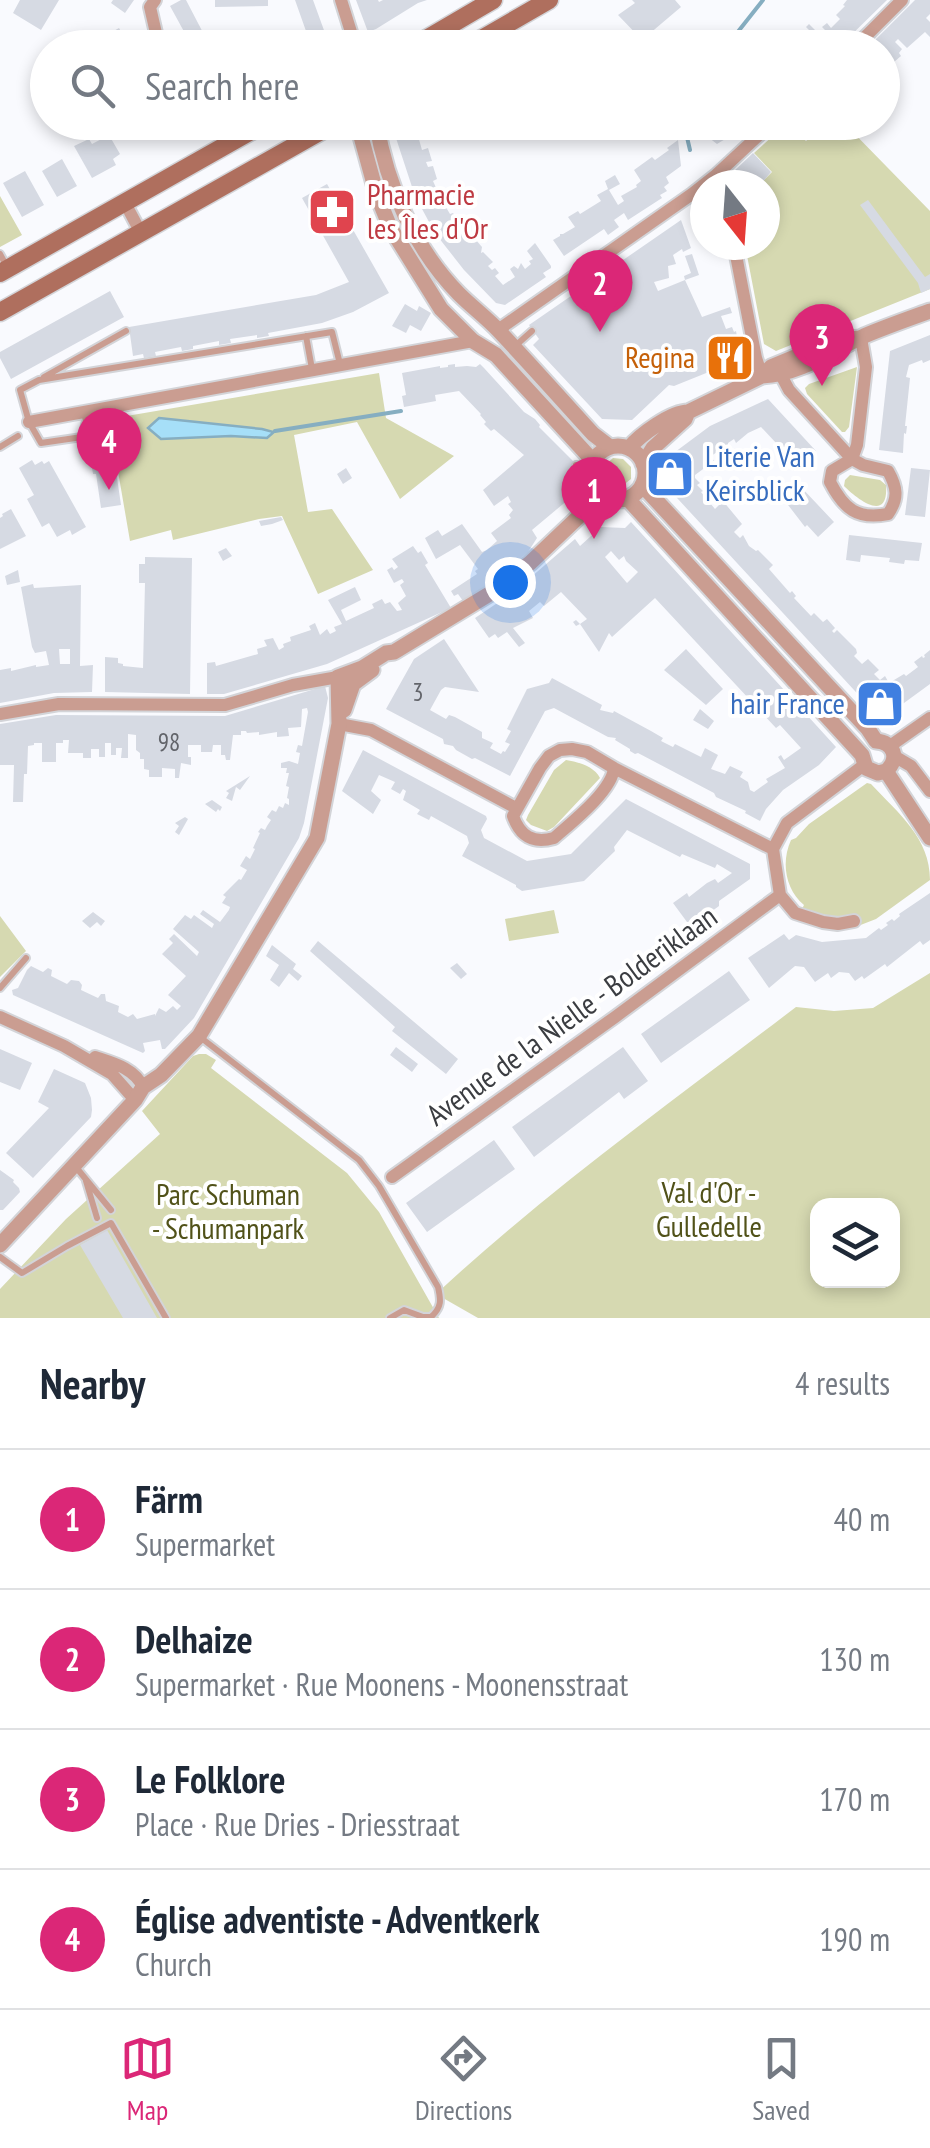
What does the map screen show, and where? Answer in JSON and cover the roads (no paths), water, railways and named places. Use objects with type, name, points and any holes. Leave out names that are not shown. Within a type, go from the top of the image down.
[{"type":"main road","points":[[442,30],[493,0]]},
{"type":"main road","points":[[498,30],[550,0]]},
{"type":"main road","points":[[3,265],[236,140]]},
{"type":"main road","points":[[0,312],[305,140]]},
{"type":"street","points":[[155,0],[150,7],[156,30]]},
{"type":"street","points":[[341,0],[350,30]]},
{"type":"street","points":[[872,30],[902,0]]},
{"type":"street","points":[[362,140],[390,227],[441,309],[473,341],[496,355],[588,464],[599,492],[609,498],[627,498],[642,485],[643,464],[629,448],[610,448],[588,464]]},
{"type":"street","points":[[379,140],[403,215],[436,268],[610,448]]},
{"type":"street","points":[[727,170],[756,140]]},
{"type":"street","points":[[498,330],[690,199]]},
{"type":"street","points":[[126,202],[141,233]]},
{"type":"street","points":[[737,260],[762,376]]},
{"type":"street","points":[[441,309],[459,294]]},
{"type":"street","points":[[762,376],[781,375],[930,311]]},
{"type":"street","points":[[629,448],[680,412],[688,412],[762,376],[771,366],[836,340],[861,338]]},
{"type":"street","points":[[781,375],[789,390],[852,458],[863,465],[888,470],[897,486],[895,504],[888,514],[874,517],[852,512],[830,482],[832,471],[852,458],[856,444],[866,366],[861,338]]},
{"type":"street","points":[[29,422],[473,341]]},
{"type":"street","points":[[643,464],[688,412]]},
{"type":"street","points":[[642,485],[868,730],[911,766],[930,791]]},
{"type":"street","points":[[0,714],[59,704],[225,705],[293,685],[338,677],[394,652],[491,593],[530,562],[599,492]]},
{"type":"street","points":[[627,498],[874,772],[886,771],[892,765],[887,748]]},
{"type":"street","points":[[0,1245],[80,1170],[139,1094],[162,1076],[199,1036],[317,838],[339,724],[352,684],[390,659],[394,652]]},
{"type":"street","points":[[338,677],[339,724]]},
{"type":"street","points":[[854,921],[838,924],[795,913],[780,895],[772,849],[787,823],[863,760],[866,746],[887,748],[930,718]]},
{"type":"street","points":[[339,724],[371,730],[516,808]]},
{"type":"street","points":[[614,768],[613,777],[600,794],[554,838],[544,841],[522,834],[513,816],[516,808],[549,756],[572,749],[587,752],[772,849]]},
{"type":"street","points":[[886,771],[930,838]]},
{"type":"street","name":"Avenue de la Nielle - Bolderiklaan","points":[[392,1176],[780,895]]},
{"type":"street","points":[[0,1017],[128,1070],[138,1077],[139,1094]]},
{"type":"lane","points":[[84,412],[82,436],[42,443],[29,422],[20,390],[126,331]]},
{"type":"lane","points":[[513,348],[532,331]]},
{"type":"lane","points":[[38,380],[332,332],[340,365]]},
{"type":"lane","points":[[306,336],[312,370]]},
{"type":"lane","points":[[0,446],[18,436]]},
{"type":"lane","points":[[571,497],[584,511]]},
{"type":"lane","points":[[0,988],[26,958]]},
{"type":"lane","points":[[199,1036],[358,1160],[379,1186],[438,1287],[441,1300],[431,1317],[404,1310],[390,1318]]},
{"type":"lane","points":[[80,1170],[111,1210]]},
{"type":"lane","points":[[80,1170],[97,1218]]},
{"type":"lane","points":[[0,1256],[22,1273],[111,1223],[166,1318]]},
{"type":"water","points":[[159,418],[275,431],[267,438],[161,439],[148,428]]},
{"type":"waterway","points":[[739,30],[763,0]]},
{"type":"waterway","points":[[688,140],[690,150]]},
{"type":"waterway","points":[[275,431],[401,411]]},
{"type":"place","name":"Pharmacie les Îles d'Or","points":[[332,212]]},
{"type":"place","name":"Delhaize","points":[[600,332]]},
{"type":"place","name":"Regina","points":[[730,358]]},
{"type":"place","name":"Le Folklore","points":[[822,386]]},
{"type":"place","name":"Literie Van Keirsblick","points":[[670,474]]},
{"type":"place","name":"Église adventiste - Adventkerk","points":[[109,490]]},
{"type":"place","name":"Färm","points":[[594,539]]},
{"type":"place","name":"hair France","points":[[880,704]]},
{"type":"park label","name":"Val d'Or - Gulledelle","points":[[709,1210]]},
{"type":"park label","name":"Parc Schuman - Schumanpark","points":[[228,1212]]}]
